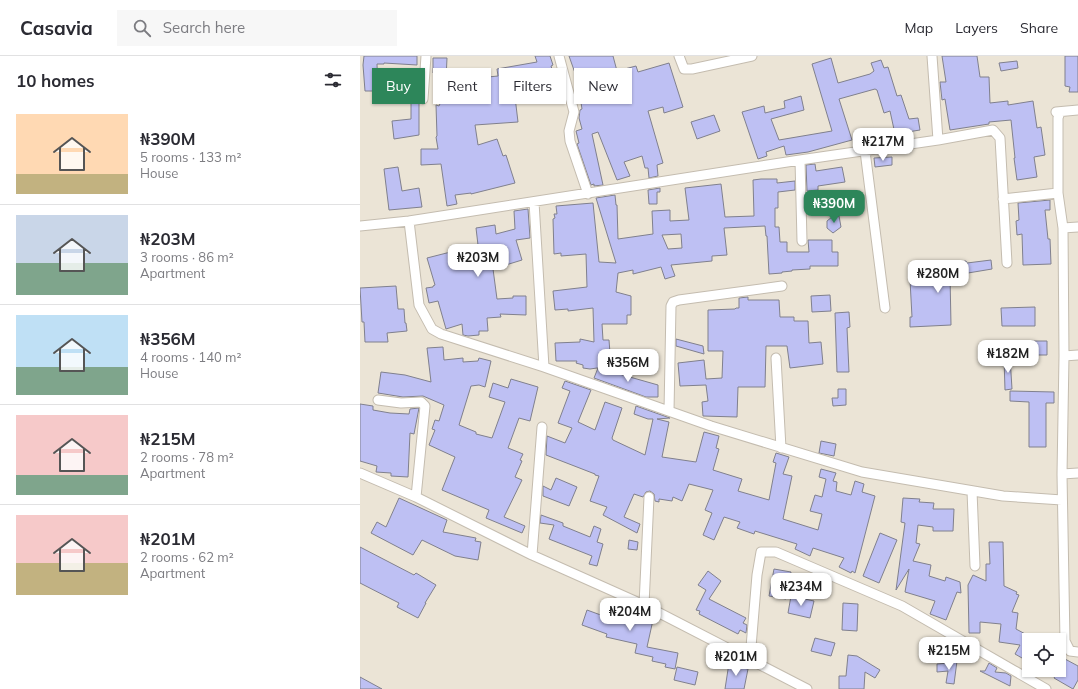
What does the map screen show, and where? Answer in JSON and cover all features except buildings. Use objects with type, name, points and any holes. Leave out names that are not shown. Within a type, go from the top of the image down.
[{"type":"street","points":[[425,70],[426,56]]},
{"type":"street","points":[[559,56],[574,112],[569,131],[570,141],[588,194]]},
{"type":"street","points":[[679,56],[684,69],[692,69],[752,56]]},
{"type":"street","points":[[932,56],[938,140]]},
{"type":"street","points":[[1078,110],[1056,112],[1059,114],[1058,193],[1063,228],[1064,356],[1062,500],[1065,641],[1070,651],[1078,652]]},
{"type":"street","points":[[360,226],[409,221],[588,194],[800,160],[938,140],[993,130],[1000,138],[1007,263]]},
{"type":"street","points":[[865,151],[885,308]]},
{"type":"street","points":[[800,160],[802,242]]},
{"type":"street","points":[[1003,199],[1058,193]]},
{"type":"street","points":[[534,202],[544,368]]},
{"type":"street","points":[[409,221],[419,305],[432,329],[441,334],[781,448],[862,472],[1003,496],[1062,500]]},
{"type":"street","points":[[1063,228],[1078,227]]},
{"type":"street","points":[[669,411],[671,306],[673,302],[678,300],[782,286]]},
{"type":"street","points":[[1064,356],[1078,355]]},
{"type":"street","points":[[776,358],[781,448]]},
{"type":"street","points":[[378,400],[401,403],[421,402],[425,406],[416,497]]},
{"type":"street","points":[[532,555],[542,427]]},
{"type":"street","points":[[360,473],[416,497],[532,555],[644,605],[807,689]]},
{"type":"street","points":[[1062,474],[1078,473]]},
{"type":"street","points":[[972,491],[975,566]]},
{"type":"street","points":[[644,605],[649,497]]},
{"type":"street","points":[[750,659],[757,575],[761,552],[776,552],[902,606],[1046,689]]}]
